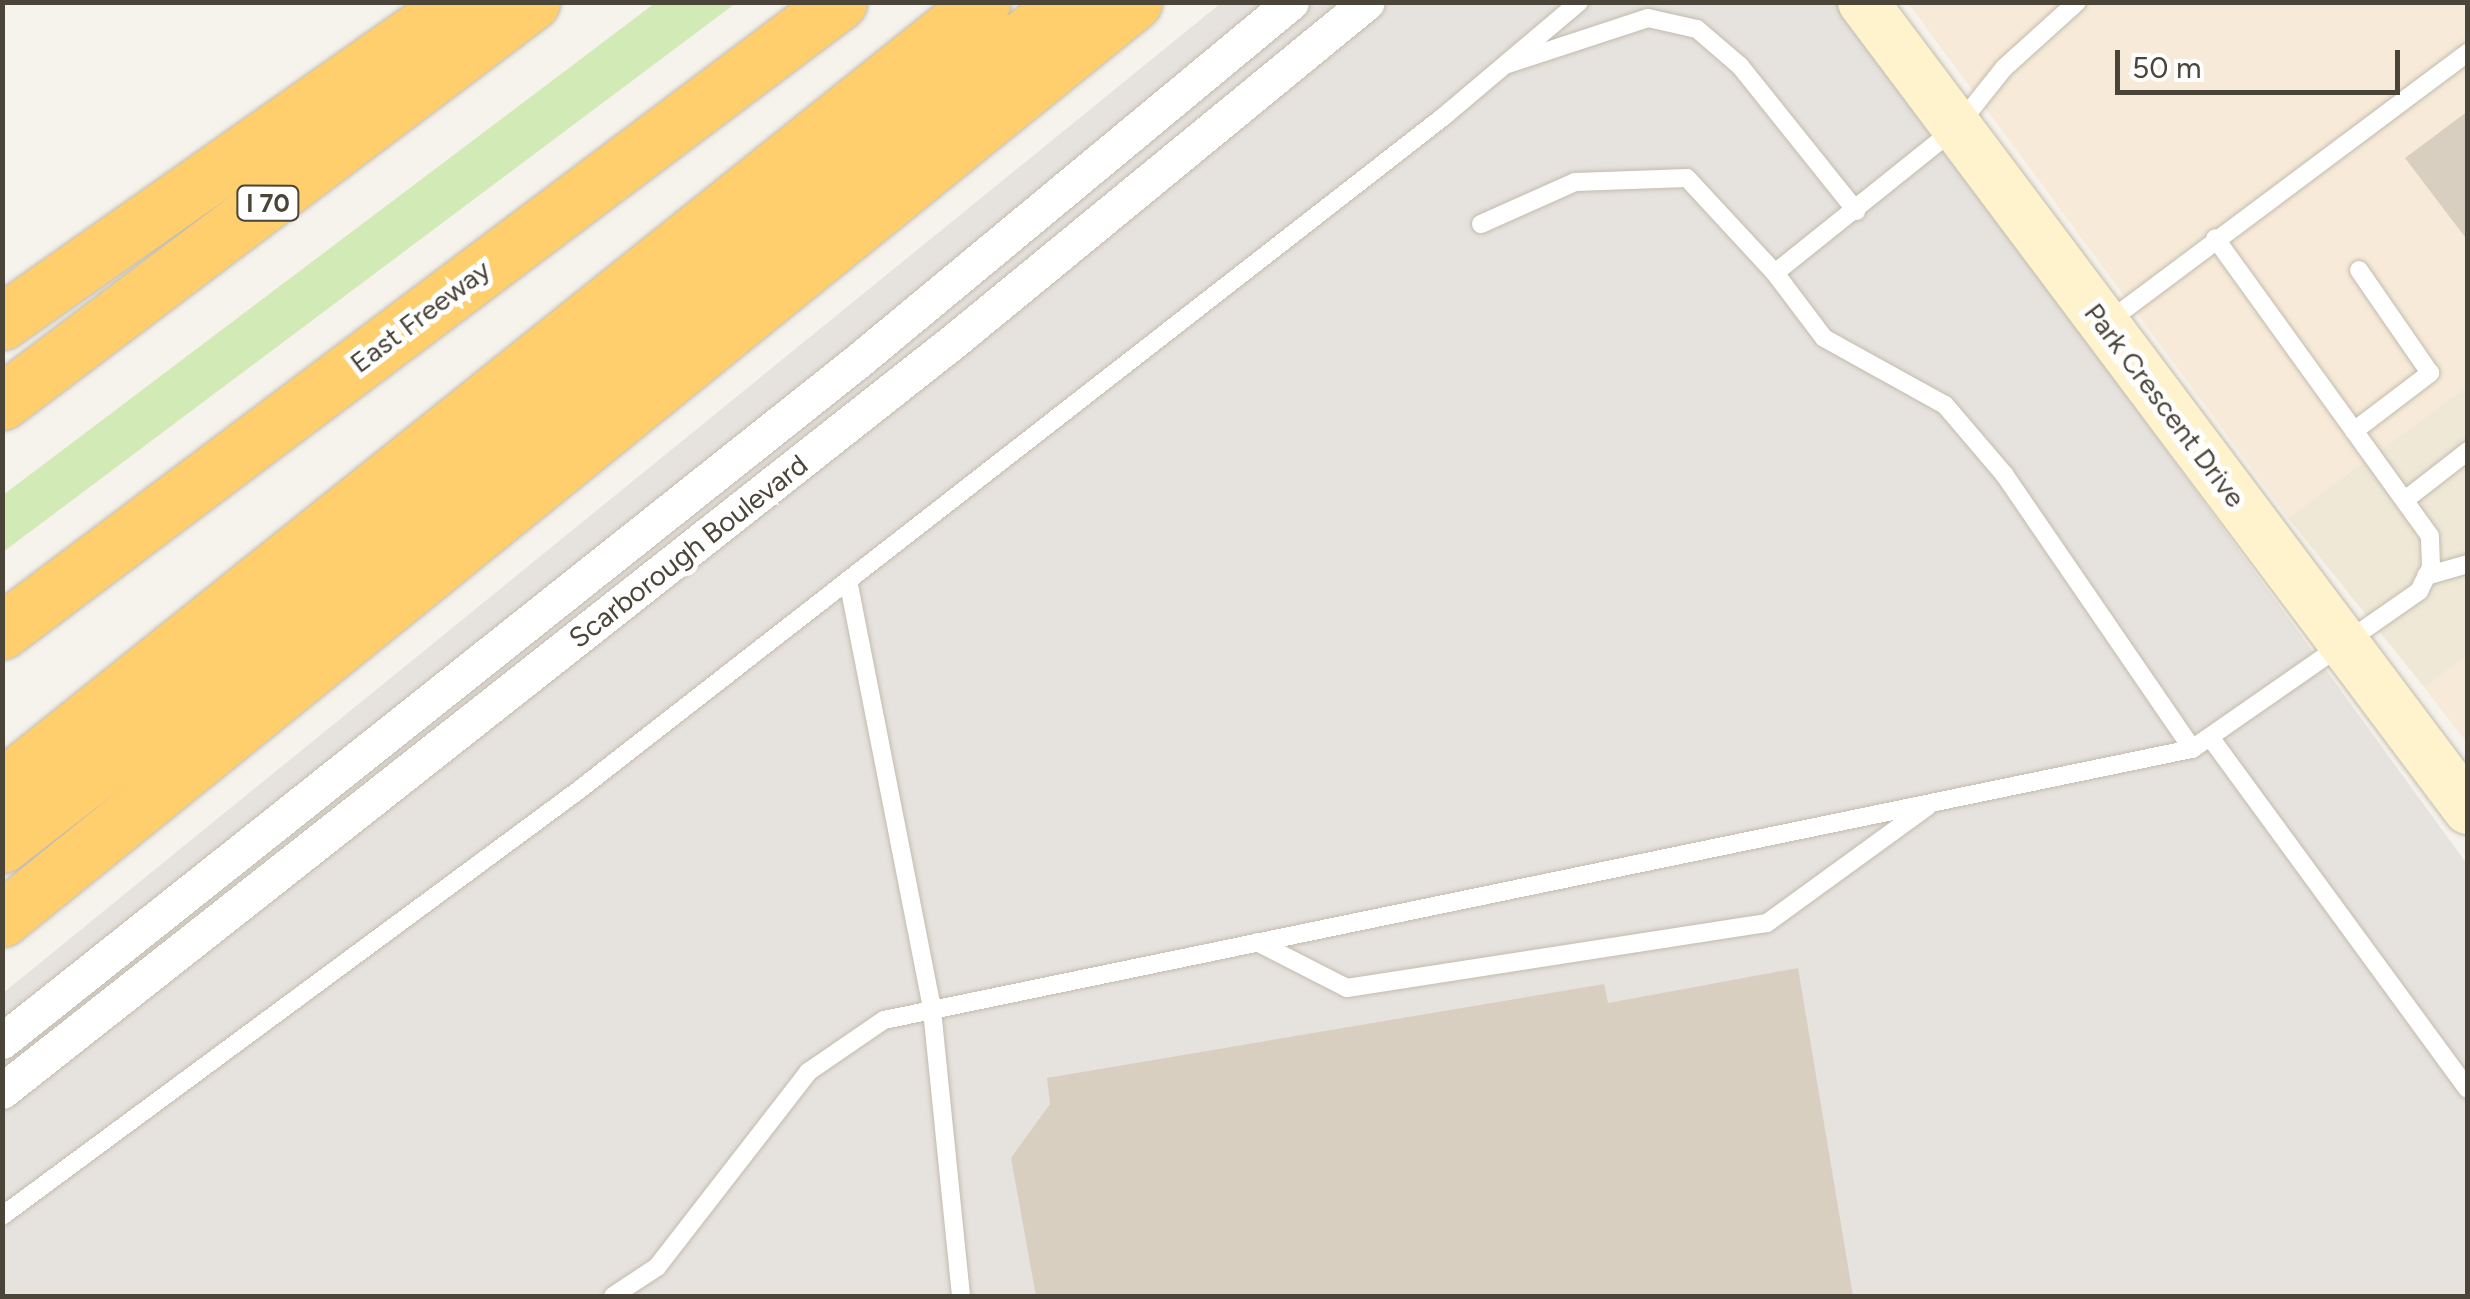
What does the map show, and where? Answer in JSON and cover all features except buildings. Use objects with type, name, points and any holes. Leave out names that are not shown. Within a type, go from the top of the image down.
[{"type":"highway","points":[[2,322],[458,2]]},
{"type":"highway","name":"I 70","points":[[2,402],[532,2]]},
{"type":"highway","name":"East Freeway","points":[[2,631],[839,2]]},
{"type":"highway","points":[[2,787],[983,2]]},
{"type":"highway","points":[[2,845],[391,542],[854,163],[1070,2]]},
{"type":"highway","points":[[2,919],[1134,2]]},
{"type":"street","name":"Scarborough Boulevard","points":[[2,1041],[860,360],[1290,2]]},
{"type":"street","name":"Scarborough Boulevard","points":[[2,1091],[935,356],[1367,2]]},
{"type":"street","name":"Park Crescent Drive","points":[[1863,2],[2468,808]]},
{"type":"street","points":[[1873,2],[1896,46]]},
{"type":"lane","points":[[2,1216],[575,793],[1578,2]]},
{"type":"lane","points":[[1775,273],[1957,127],[2004,68],[2076,2]]},
{"type":"lane","points":[[1497,68],[1648,18],[1697,29],[1740,66],[1856,210]]},
{"type":"lane","points":[[2105,324],[2468,52]]},
{"type":"lane","points":[[1481,224],[1574,182],[1687,178],[1775,273],[1824,338],[1945,405],[2004,474],[2192,749]]},
{"type":"lane","points":[[613,1296],[657,1267],[808,1072],[884,1020],[2192,749],[2419,591],[2426,576],[2430,536],[2215,238]]},
{"type":"lane","points":[[2354,431],[2430,373],[2358,270]]},
{"type":"lane","points":[[2405,500],[2468,451]]},
{"type":"lane","points":[[2426,576],[2468,564]]},
{"type":"lane","points":[[848,580],[932,1010],[960,1296]]},
{"type":"lane","points":[[2210,737],[2468,1089]]},
{"type":"lane","points":[[1258,942],[1348,988],[1767,923],[1932,803]]},
{"type":"shaded area","points":[[1221,3],[1841,3],[2467,864],[2467,1296],[3,1296],[3,993]]},
{"type":"shaded area","points":[[1908,3],[2467,3],[2467,387],[2288,518]]},
{"type":"shaded area","points":[[2467,387],[2467,656],[2424,687],[2288,518]]},
{"type":"shaded area","points":[[2467,656],[2467,743],[2424,687]]},
{"type":"green space","points":[[655,3],[736,3],[3,552],[3,495]]}]
